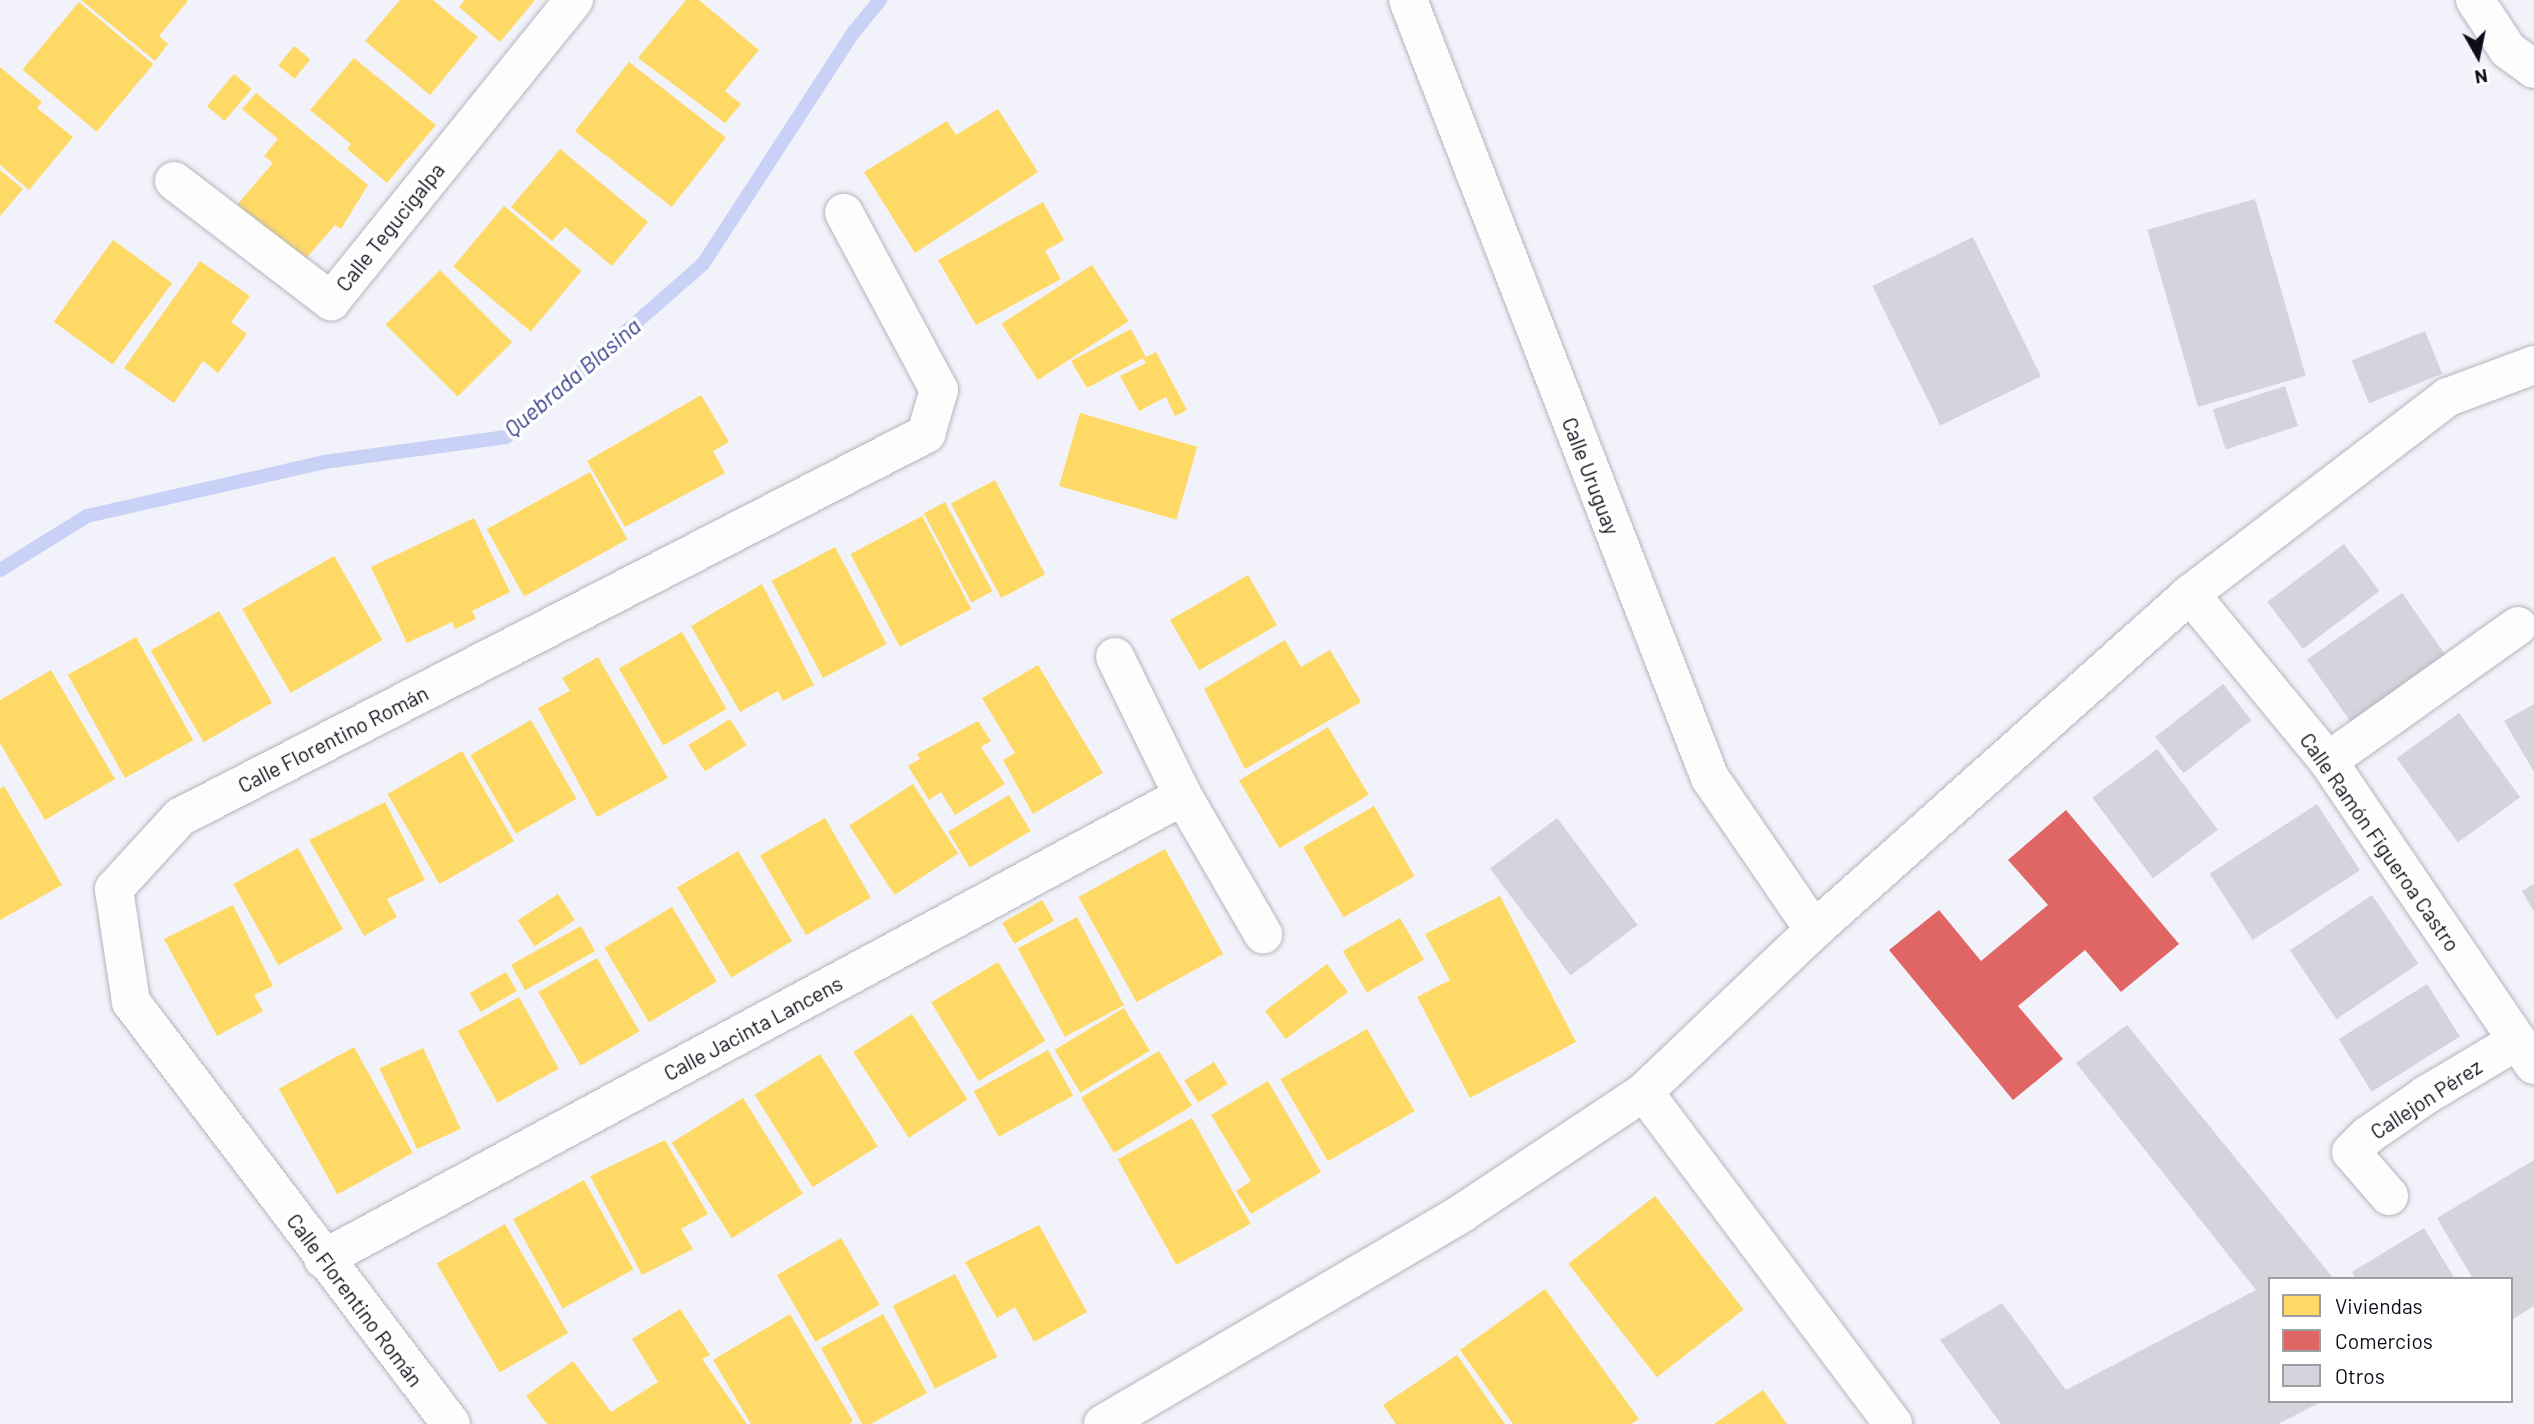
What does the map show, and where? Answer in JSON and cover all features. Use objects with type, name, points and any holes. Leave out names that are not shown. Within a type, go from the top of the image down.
[{"type":"street","name":"Calle Tegucigalpa","points":[[174,181],[331,301],[573,0]]},
{"type":"street","name":"Calle Uruguay","points":[[1408,0],[1710,778],[1814,930]]},
{"type":"street","points":[[2475,0],[2508,50],[2534,69]]},
{"type":"street","name":"Calle Florentino Román","points":[[451,1424],[323,1259],[131,1002],[114,889],[180,817],[926,434],[939,390],[844,213]]},
{"type":"street","points":[[1103,1424],[1462,1213],[1644,1092],[1814,930],[2190,594],[2448,397],[2534,365]]},
{"type":"street","name":"Calle Ramón Figueroa Castro","points":[[2190,594],[2328,761],[2526,1053]]},
{"type":"street","points":[[2328,761],[2518,626]]},
{"type":"street","points":[[1115,657],[1183,796],[1263,934]]},
{"type":"street","name":"Calle Jacinta Lancens","points":[[323,1259],[1183,796]]},
{"type":"street","name":"Callejon Pérez","points":[[2389,1196],[2351,1152],[2416,1102],[2526,1053]]},
{"type":"street","points":[[1644,1092],[1893,1424]]},
{"type":"building: Viviendas","points":[[81,0],[188,1],[159,36],[168,44],[155,61]]},
{"type":"building: Viviendas","points":[[400,0],[433,0],[478,37],[430,95],[365,41]]},
{"type":"building: Viviendas","points":[[465,0],[535,0],[500,42],[459,7]]},
{"type":"building: Viviendas","points":[[686,0],[699,0],[759,50],[725,91],[741,104],[725,123],[638,58]]},
{"type":"building: Viviendas","points":[[79,2],[153,64],[97,132],[22,69]]},
{"type":"building: Viviendas","points":[[294,46],[310,59],[295,79],[278,65]]},
{"type":"building: Viviendas","points":[[354,58],[436,125],[387,183],[347,149],[351,144],[310,110]]},
{"type":"building: Viviendas","points":[[629,62],[726,138],[672,207],[575,131]]},
{"type":"building: Viviendas","points":[[0,67],[42,102],[37,108],[73,137],[29,190],[0,165]]},
{"type":"building: Viviendas","points":[[234,74],[252,89],[225,121],[207,106]]},
{"type":"building: Viviendas","points":[[256,93],[368,185],[341,229],[335,225],[303,262],[236,206],[273,163],[264,156],[278,139],[242,109]]},
{"type":"building: Viviendas","points":[[998,109],[1038,172],[915,253],[864,172],[947,121],[956,135]]},
{"type":"building: Viviendas","points":[[560,149],[648,222],[612,266],[565,227],[552,241],[511,207]]},
{"type":"building: Viviendas","points":[[0,170],[23,189],[0,216]]},
{"type":"building: Viviendas","points":[[1043,202],[1064,240],[1045,251],[1061,279],[976,325],[938,260]]},
{"type":"building: Viviendas","points":[[504,206],[581,271],[531,331],[453,267]]},
{"type":"building: Viviendas","points":[[113,240],[172,283],[113,365],[54,322]]},
{"type":"building: Viviendas","points":[[200,261],[250,296],[231,322],[247,334],[218,373],[203,361],[174,403],[124,368]]},
{"type":"building: Viviendas","points":[[1092,265],[1128,321],[1038,380],[1001,324]]},
{"type":"building: Viviendas","points":[[440,270],[512,342],[458,397],[386,324]]},
{"type":"building: Viviendas","points":[[1131,329],[1146,357],[1156,352],[1187,410],[1175,416],[1166,397],[1139,411],[1120,376],[1146,363],[1143,358],[1087,388],[1071,361]]},
{"type":"building: Viviendas","points":[[701,395],[729,442],[713,451],[725,473],[625,527],[587,461]]},
{"type":"building: Viviendas","points":[[1080,413],[1197,447],[1176,520],[1059,486]]},
{"type":"building: Viviendas","points":[[590,472],[627,539],[524,597],[487,529]]},
{"type":"building: Viviendas","points":[[995,480],[1045,574],[1001,598],[951,503]]},
{"type":"building: Viviendas","points":[[945,502],[992,591],[971,602],[924,513]]},
{"type":"building: Viviendas","points":[[922,516],[971,609],[900,647],[850,554]]},
{"type":"building: Viviendas","points":[[474,518],[510,592],[472,611],[476,619],[455,629],[452,622],[407,643],[371,567]]},
{"type":"building: Viviendas","points":[[835,547],[887,644],[823,678],[771,581]]},
{"type":"building: Viviendas","points":[[334,556],[382,640],[291,693],[242,609]]},
{"type":"building: Viviendas","points":[[1248,575],[1277,625],[1199,670],[1170,620]]},
{"type":"building: Viviendas","points":[[762,584],[814,685],[783,701],[778,691],[740,712],[691,626]]},
{"type":"building: Viviendas","points":[[219,611],[272,703],[204,742],[151,650]]},
{"type":"building: Viviendas","points":[[682,632],[726,709],[663,746],[619,668]]},
{"type":"building: Viviendas","points":[[136,637],[193,740],[125,778],[68,675]]},
{"type":"building: Viviendas","points":[[1285,640],[1301,667],[1330,650],[1361,702],[1245,769],[1204,689]]},
{"type":"building: Viviendas","points":[[598,657],[668,778],[597,817],[538,708],[570,691],[562,678]]},
{"type":"building: Viviendas","points":[[1038,665],[1103,773],[1033,814],[1003,760],[1015,753],[982,698]]},
{"type":"building: Viviendas","points":[[51,670],[115,779],[45,820],[0,743],[0,700]]},
{"type":"building: Viviendas","points":[[730,719],[746,745],[705,771],[688,745]]},
{"type":"building: Viviendas","points":[[531,720],[576,799],[516,834],[470,755]]},
{"type":"building: Viviendas","points":[[978,721],[991,741],[981,747],[1005,784],[955,815],[941,792],[929,800],[908,766],[920,759],[917,754]]},
{"type":"building: Viviendas","points":[[1328,727],[1369,795],[1280,848],[1239,781]]},
{"type":"building: Viviendas","points":[[462,751],[514,841],[440,884],[388,794]]},
{"type":"building: Viviendas","points":[[913,784],[958,854],[894,895],[849,825]]},
{"type":"building: Viviendas","points":[[4,786],[62,885],[0,920],[0,789]]},
{"type":"building: Viviendas","points":[[1009,795],[1031,831],[970,868],[948,832]]},
{"type":"building: Viviendas","points":[[385,802],[425,880],[387,899],[397,917],[364,936],[309,840]]},
{"type":"building: Viviendas","points":[[1374,806],[1414,876],[1343,917],[1303,847]]},
{"type":"building: Viviendas","points":[[825,818],[871,898],[806,935],[760,855]]},
{"type":"building: Viviendas","points":[[298,848],[343,929],[278,965],[233,884]]},
{"type":"building: Viviendas","points":[[1165,849],[1223,954],[1137,1002],[1078,897]]},
{"type":"building: Viviendas","points":[[738,851],[792,941],[731,978],[677,888]]},
{"type":"building: Viviendas","points":[[558,894],[575,920],[535,946],[518,920]]},
{"type":"building: Viviendas","points":[[1500,896],[1576,1042],[1470,1098],[1417,997],[1450,980],[1425,934]]},
{"type":"building: Viviendas","points":[[1042,900],[1054,921],[1014,944],[1002,923]]},
{"type":"building: Viviendas","points":[[233,905],[273,986],[254,995],[263,1011],[217,1036],[164,939]]},
{"type":"building: Viviendas","points":[[672,907],[717,982],[649,1022],[604,948]]},
{"type":"building: Viviendas","points":[[1077,917],[1124,1005],[1065,1037],[1018,948]]},
{"type":"building: Viviendas","points":[[1400,918],[1424,960],[1367,993],[1343,951]]},
{"type":"building: Viviendas","points":[[581,926],[595,951],[525,990],[511,965]]},
{"type":"building: Viviendas","points":[[597,958],[640,1032],[581,1066],[538,992]]},
{"type":"building: Viviendas","points":[[998,962],[1045,1041],[979,1081],[931,1002]]},
{"type":"building: Viviendas","points":[[1327,964],[1348,992],[1286,1039],[1265,1011]]},
{"type":"building: Viviendas","points":[[506,972],[517,991],[481,1012],[470,993]]},
{"type":"building: Viviendas","points":[[519,997],[559,1069],[498,1103],[458,1031]]},
{"type":"building: Viviendas","points":[[1124,1008],[1150,1051],[1080,1093],[1055,1050]]},
{"type":"building: Viviendas","points":[[912,1014],[968,1100],[909,1138],[853,1052]]},
{"type":"building: Viviendas","points":[[1367,1029],[1414,1111],[1328,1161],[1280,1079]]},
{"type":"building: Viviendas","points":[[354,1047],[413,1153],[337,1195],[279,1089]]},
{"type":"building: Viviendas","points":[[423,1048],[461,1129],[417,1149],[379,1068]]},
{"type":"building: Viviendas","points":[[1048,1050],[1073,1095],[999,1137],[974,1091]]},
{"type":"building: Viviendas","points":[[1159,1051],[1192,1106],[1114,1153],[1081,1098]]},
{"type":"building: Viviendas","points":[[820,1054],[878,1146],[812,1187],[755,1095]]},
{"type":"building: Viviendas","points":[[1214,1062],[1228,1084],[1198,1103],[1184,1081]]},
{"type":"building: Viviendas","points":[[1268,1081],[1321,1172],[1251,1214],[1236,1191],[1251,1181],[1211,1115]]},
{"type":"building: Viviendas","points":[[743,1098],[803,1194],[732,1238],[672,1143]]},
{"type":"building: Viviendas","points":[[1192,1118],[1251,1224],[1176,1265],[1118,1159]]},
{"type":"building: Viviendas","points":[[665,1140],[708,1214],[681,1229],[693,1249],[642,1275],[590,1176]]},
{"type":"building: Viviendas","points":[[584,1180],[633,1269],[563,1308],[513,1219]]},
{"type":"building: Viviendas","points":[[1655,1196],[1744,1309],[1657,1377],[1568,1264]]},
{"type":"building: Viviendas","points":[[505,1224],[568,1333],[500,1373],[437,1264]]},
{"type":"building: Viviendas","points":[[1039,1225],[1087,1312],[1034,1342],[1015,1307],[997,1318],[965,1262]]},
{"type":"building: Viviendas","points":[[841,1238],[880,1305],[815,1342],[777,1275]]},
{"type":"building: Viviendas","points":[[955,1274],[997,1357],[935,1389],[893,1306]]},
{"type":"building: Viviendas","points":[[1545,1289],[1639,1419],[1631,1424],[1513,1424],[1460,1350]]},
{"type":"building: Viviendas","points":[[680,1309],[710,1355],[702,1359],[747,1424],[547,1424],[526,1396],[573,1361],[611,1412],[658,1382],[632,1339]]},
{"type":"building: Viviendas","points":[[790,1314],[853,1421],[849,1424],[751,1424],[713,1360]]},
{"type":"building: Viviendas","points":[[883,1314],[927,1393],[871,1424],[862,1424],[821,1348]]},
{"type":"building: Viviendas","points":[[1457,1355],[1505,1424],[1396,1424],[1383,1405]]},
{"type":"building: Viviendas","points":[[1763,1390],[1787,1424],[1714,1424]]},
{"type":"building: Comercios","points":[[2066,810],[2179,944],[2121,992],[2085,950],[2018,1006],[2063,1059],[2013,1100],[1889,950],[1939,910],[1981,961],[2048,905],[2008,860]]},
{"type":"building: Otros","points":[[2255,199],[2306,376],[2198,407],[2147,230]]},
{"type":"building: Otros","points":[[1973,237],[2041,376],[1940,425],[1872,286]]},
{"type":"building: Otros","points":[[2425,331],[2442,374],[2369,403],[2352,361]]},
{"type":"building: Otros","points":[[2285,386],[2298,426],[2226,449],[2213,409]]},
{"type":"building: Otros","points":[[2344,544],[2380,591],[2303,649],[2267,602]]},
{"type":"building: Otros","points":[[2402,593],[2446,656],[2351,723],[2307,660]]},
{"type":"building: Otros","points":[[2223,684],[2251,720],[2184,773],[2155,737]]},
{"type":"building: Otros","points":[[2534,704],[2534,772],[2504,721]]},
{"type":"building: Otros","points":[[2459,713],[2520,797],[2458,842],[2397,758]]},
{"type":"building: Otros","points":[[2157,749],[2218,830],[2153,878],[2092,798]]},
{"type":"building: Otros","points":[[2317,804],[2360,870],[2253,940],[2210,874]]},
{"type":"building: Otros","points":[[1557,818],[1638,925],[1571,976],[1490,869]]},
{"type":"building: Otros","points":[[2534,884],[2534,912],[2522,891]]},
{"type":"building: Otros","points":[[2372,895],[2418,964],[2336,1019],[2290,950]]},
{"type":"building: Otros","points":[[2427,984],[2460,1037],[2372,1092],[2339,1039]]},
{"type":"building: Otros","points":[[2127,1025],[2332,1277],[2268,1277],[2268,1403],[2319,1403],[2278,1424],[2001,1424],[1940,1340],[2002,1303],[2066,1390],[2256,1290],[2076,1063]]},
{"type":"building: Otros","points":[[2534,1160],[2534,1306],[2513,1319],[2513,1277],[2472,1277],[2437,1218]]},
{"type":"building: Otros","points":[[2424,1228],[2454,1277],[2355,1277],[2352,1272]]},
{"type":"waterway","name":"Quebrada Blasina","points":[[0,570],[87,516],[324,462],[506,437],[703,264],[853,33],[880,0]]}]
